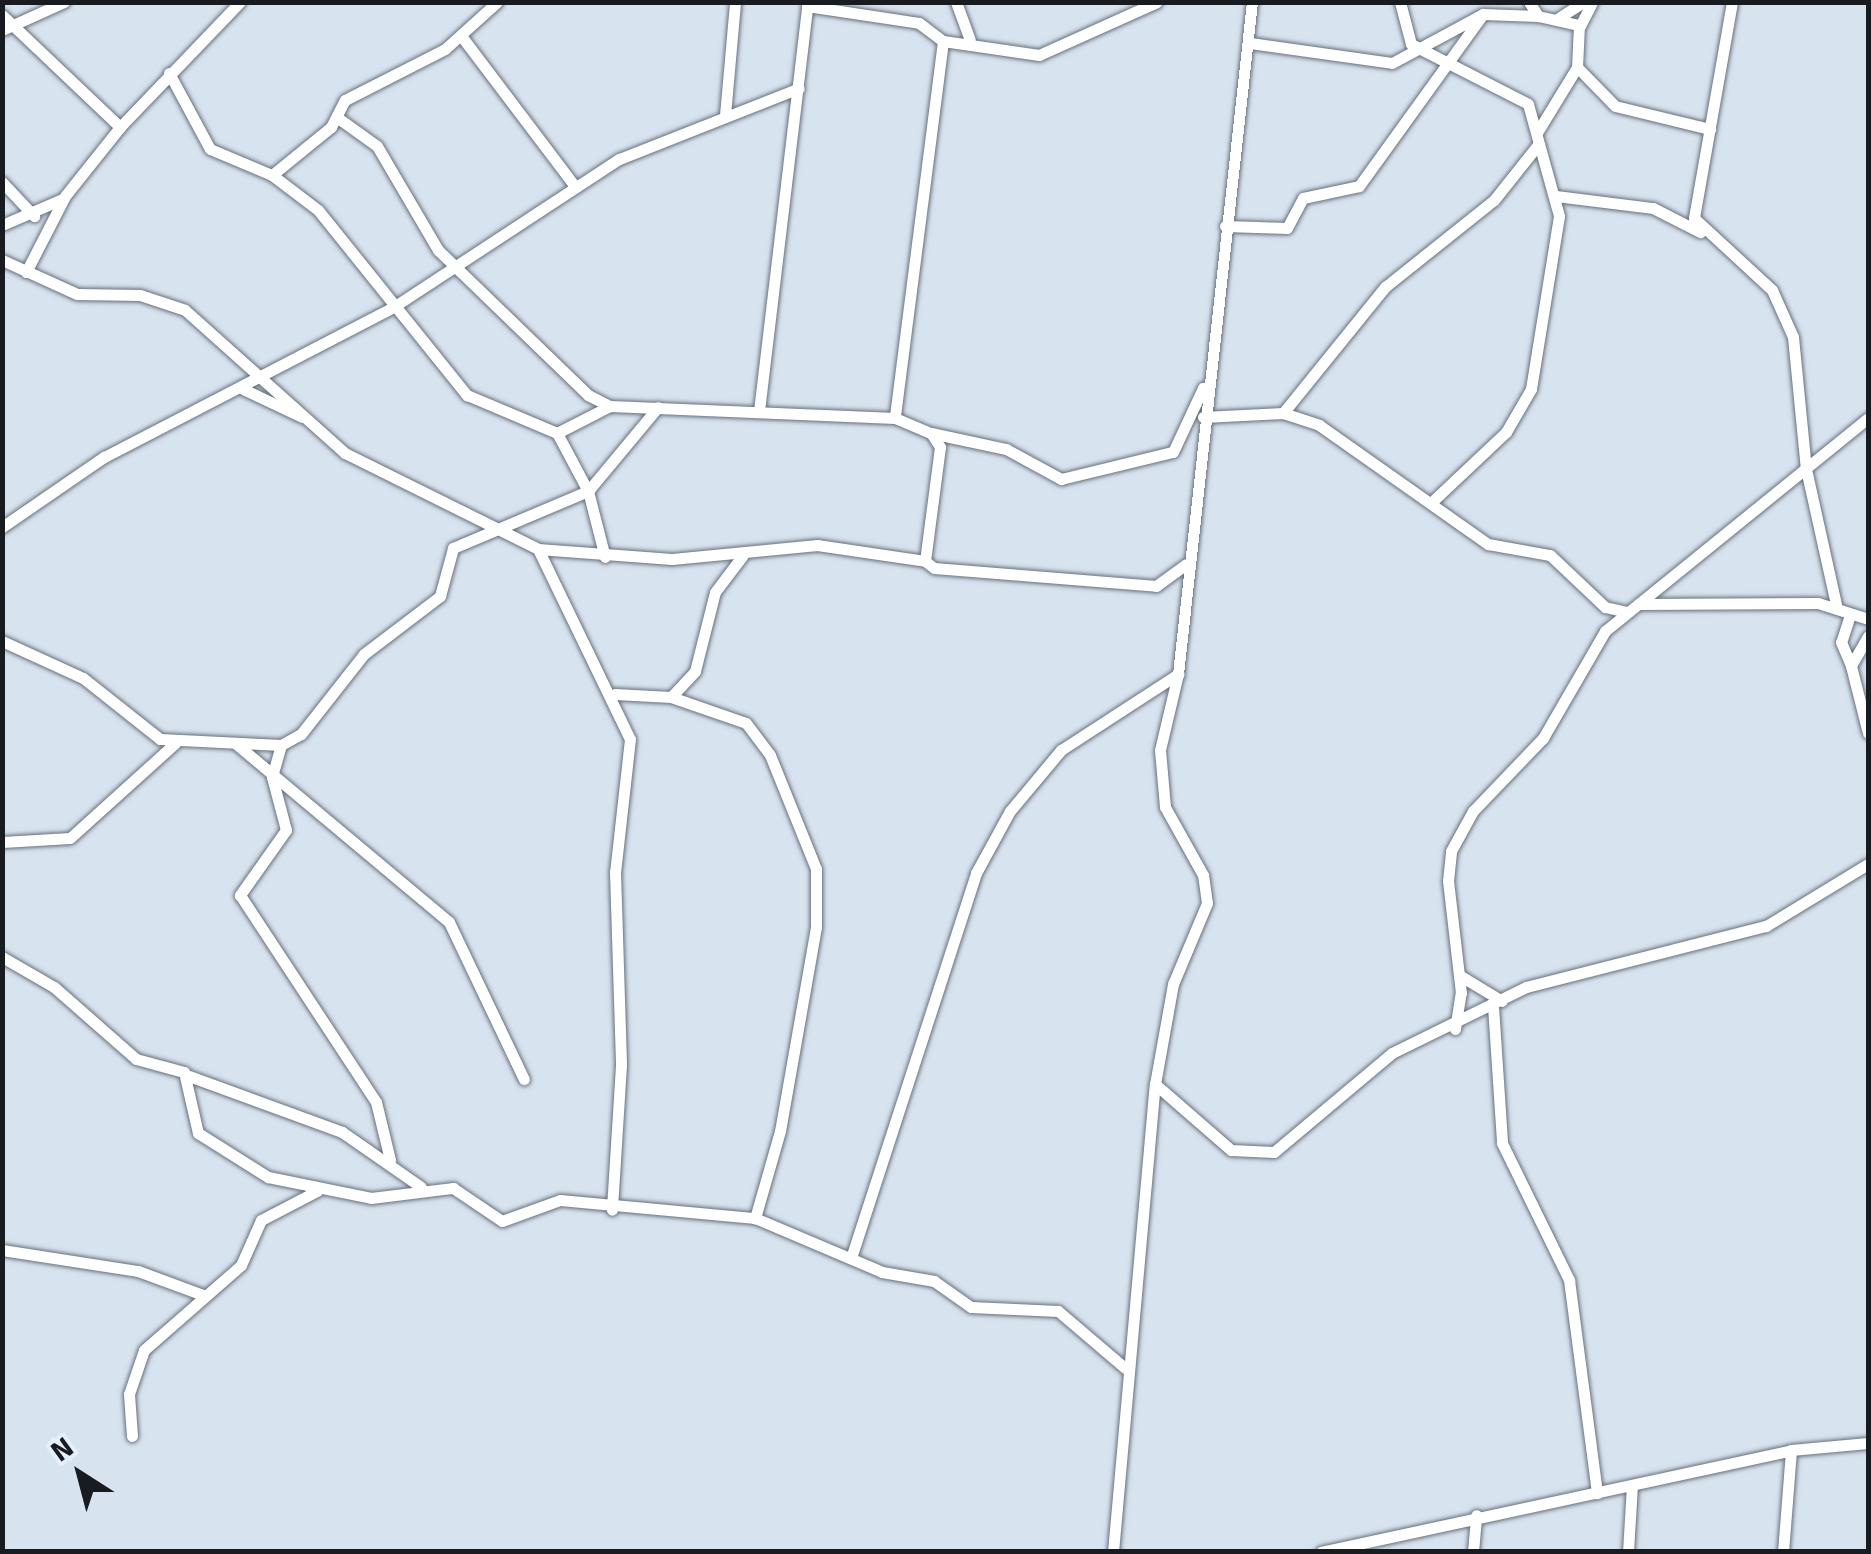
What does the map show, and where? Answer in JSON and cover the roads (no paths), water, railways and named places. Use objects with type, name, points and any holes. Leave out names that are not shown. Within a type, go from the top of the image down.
[{"type":"street","points":[[8,28],[64,2]]},
{"type":"street","points":[[26,272],[65,196],[169,72],[240,2]]},
{"type":"street","points":[[272,175],[338,118],[345,100],[376,92],[387,73],[462,36],[497,2]]},
{"type":"street","points":[[724,115],[735,2]]},
{"type":"street","points":[[956,2],[970,40]]},
{"type":"street","points":[[760,412],[808,4],[919,23],[943,41],[970,40],[1039,55],[1157,2]]},
{"type":"street","points":[[1113,1552],[1125,1368],[1155,1084],[1173,984],[1207,903],[1160,779],[1178,674],[1186,564],[1252,2]]},
{"type":"street","points":[[1400,2],[1404,37],[1422,50],[1521,98],[1538,131],[1538,146],[1556,196],[1555,255],[1530,389],[1506,432],[1435,498]]},
{"type":"street","points":[[1529,2],[1538,16]]},
{"type":"street","points":[[1557,20],[1583,2]]},
{"type":"street","points":[[1538,131],[1577,67],[1580,26],[1592,2]]},
{"type":"street","points":[[1705,235],[1695,203],[1732,2]]},
{"type":"street","points":[[1250,43],[1392,62],[1422,50],[1484,14],[1538,16],[1580,26]]},
{"type":"street","points":[[1225,226],[1287,228],[1302,198],[1359,186],[1484,14]]},
{"type":"street","points":[[2,15],[8,28],[120,127]]},
{"type":"street","points":[[462,36],[574,185]]},
{"type":"street","points":[[895,418],[943,41]]},
{"type":"street","points":[[1577,67],[1622,110],[1710,130]]},
{"type":"street","points":[[169,72],[210,149],[272,175],[318,210],[466,395],[557,433],[588,491],[605,558]]},
{"type":"street","points":[[2,527],[104,457],[268,376],[395,306],[574,185],[724,115],[799,88]]},
{"type":"street","points":[[338,118],[377,146],[424,232],[565,376],[610,406]]},
{"type":"street","points":[[1283,413],[1384,287],[1494,200],[1538,146]]},
{"type":"street","points":[[2,182],[34,216]]},
{"type":"street","points":[[2,225],[34,216],[65,196]]},
{"type":"street","points":[[1556,196],[1670,216],[1705,235],[1782,308],[1801,367],[1806,470],[1837,608]]},
{"type":"street","points":[[1670,216],[1695,203]]},
{"type":"street","points":[[2,260],[77,294],[164,298],[268,376],[306,419]]},
{"type":"street","points":[[557,433],[610,406],[659,405],[895,418],[930,433],[1006,449],[1060,479],[1174,452],[1206,385]]},
{"type":"street","points":[[242,389],[306,419],[387,478],[538,549],[605,558],[743,555],[817,544],[925,561],[1156,586],[1186,564]]},
{"type":"street","points":[[2,842],[70,838],[175,743],[208,735],[235,743],[280,745],[301,734],[364,654],[440,596],[453,548],[492,526],[588,491],[659,405]]},
{"type":"street","points":[[1203,416],[1283,413],[1355,444],[1435,498],[1488,544],[1550,555],[1606,607],[1627,612]]},
{"type":"street","points":[[1455,1029],[1459,975],[1448,880],[1457,838],[1543,738],[1580,664],[1627,612],[1868,418]]},
{"type":"street","points":[[925,561],[940,447],[930,433]]},
{"type":"street","points":[[538,549],[615,694],[630,739],[615,872],[621,1065],[612,1210]]},
{"type":"street","points":[[671,697],[695,671],[715,592],[743,555]]},
{"type":"street","points":[[1638,604],[1837,608],[1868,619]]},
{"type":"street","points":[[1850,615],[1841,642],[1868,733]]},
{"type":"street","points":[[1851,666],[1868,636]]},
{"type":"street","points":[[2,642],[83,678],[175,743]]},
{"type":"street","points":[[851,1258],[976,873],[1010,811],[1061,750],[1178,674]]},
{"type":"street","points":[[615,694],[671,697],[756,733],[816,869],[818,911],[780,1131],[755,1218]]},
{"type":"street","points":[[235,743],[449,922],[524,1080]]},
{"type":"street","points":[[280,745],[272,776],[286,830],[240,896],[376,1102],[390,1160]]},
{"type":"street","points":[[1155,1084],[1212,1138],[1265,1155],[1301,1137],[1334,1096],[1392,1053],[1455,1029],[1556,975],[1766,926],[1868,864]]},
{"type":"street","points":[[2,957],[136,1059],[342,1132],[390,1160],[421,1187]]},
{"type":"street","points":[[1459,975],[1497,1004]]},
{"type":"street","points":[[1497,1004],[1502,1143],[1569,1280],[1597,1493]]},
{"type":"street","points":[[188,1076],[186,1108],[206,1144],[316,1191],[370,1198],[421,1187],[453,1188],[502,1221],[548,1201],[612,1210],[755,1218],[851,1258],[934,1281],[984,1311],[1058,1311],[1125,1368]]},
{"type":"street","points":[[132,1436],[134,1369],[203,1295],[250,1254],[260,1220],[316,1191]]},
{"type":"street","points":[[2,1250],[138,1271],[203,1295]]},
{"type":"street","points":[[1321,1551],[1790,1450],[1868,1444]]},
{"type":"street","points":[[1783,1552],[1790,1450]]},
{"type":"street","points":[[1628,1552],[1632,1485]]},
{"type":"street","points":[[1473,1552],[1476,1515]]}]
